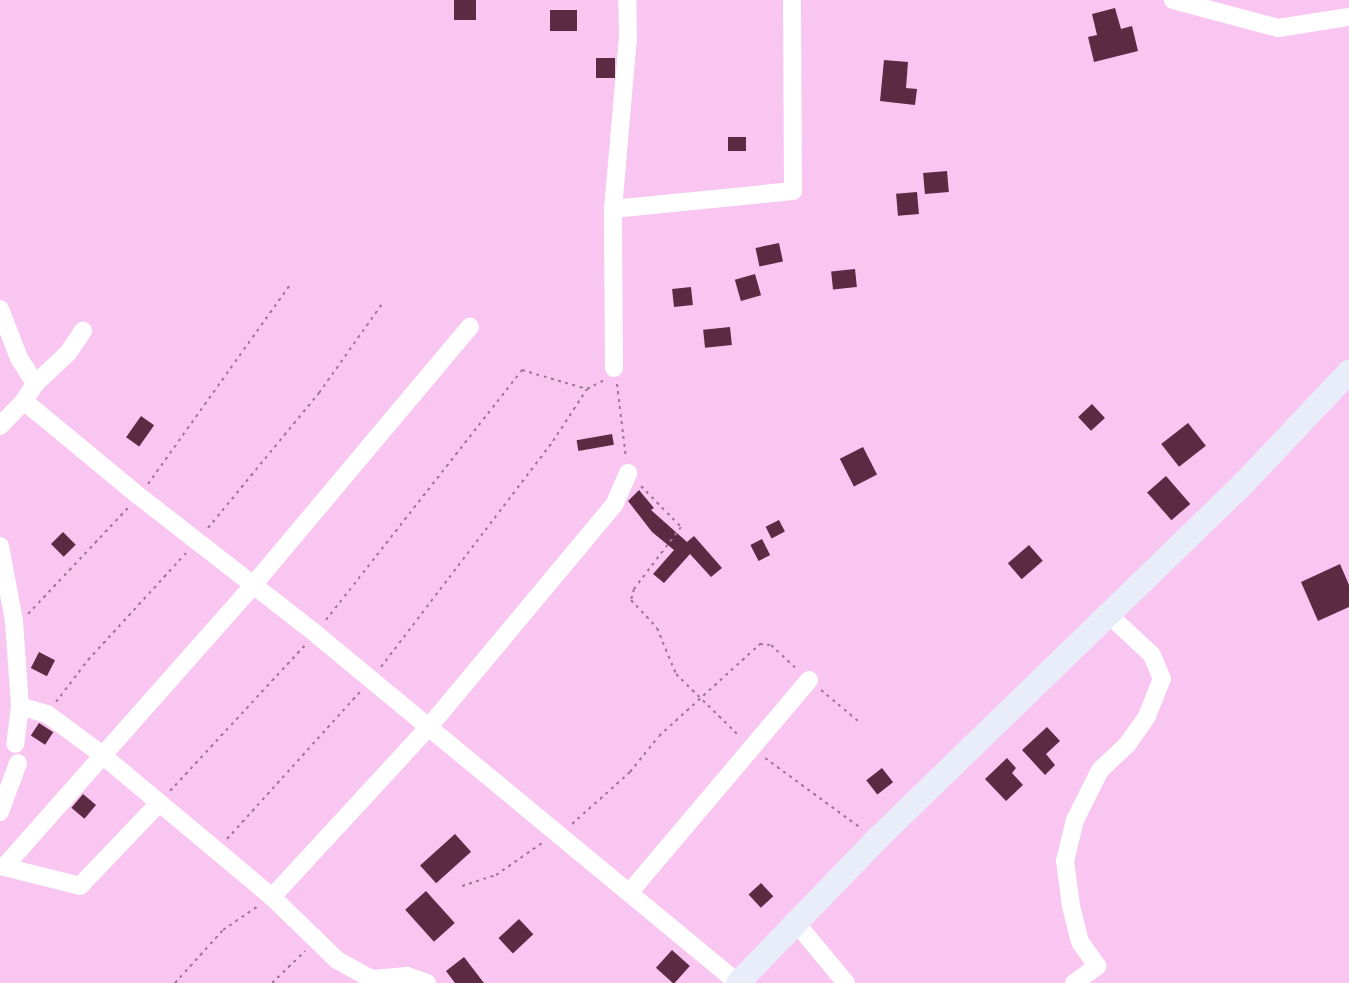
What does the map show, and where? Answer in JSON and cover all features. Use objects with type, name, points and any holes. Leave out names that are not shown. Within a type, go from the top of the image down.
[{"type":"main road","points":[[738,983],[876,840],[1244,483],[1349,372]]},
{"type":"street","points":[[614,368],[613,209],[628,39],[627,0]]},
{"type":"street","points":[[613,209],[793,191],[792,0]]},
{"type":"street","points":[[1173,0],[1278,28],[1349,17]]},
{"type":"street","points":[[0,309],[19,358],[35,384]]},
{"type":"street","points":[[158,804],[80,886],[2,866],[254,584],[470,327]]},
{"type":"street","points":[[0,426],[24,401],[35,384],[68,353],[83,331]]},
{"type":"street","points":[[24,401],[139,496],[316,634],[738,983]]},
{"type":"street","points":[[272,897],[428,728],[614,505],[628,473]]},
{"type":"street","points":[[0,546],[14,621],[20,706],[15,744]]},
{"type":"street","points":[[1074,983],[1097,966],[1080,942],[1065,861],[1075,820],[1100,770],[1127,745],[1147,717],[1162,679],[1152,655],[1107,614]]},
{"type":"street","points":[[629,893],[809,680]]},
{"type":"street","points":[[20,706],[47,714],[101,754],[272,897],[337,960],[371,979],[407,976],[427,983]]},
{"type":"street","points":[[0,812],[18,763]]},
{"type":"street","points":[[797,924],[846,983]]},
{"type":"path","points":[[14,621],[34,610],[139,496],[289,286]]},
{"type":"path","points":[[47,714],[88,660],[197,541],[319,393],[382,304]]},
{"type":"path","points":[[158,804],[316,634],[522,370],[587,389]]},
{"type":"path","points":[[217,850],[370,680],[553,441],[587,389],[615,375],[628,473],[681,527],[634,589],[631,600],[657,628],[676,674],[698,699],[752,748],[876,840]]},
{"type":"path","points":[[462,886],[496,874],[558,835],[623,779],[658,735],[760,644],[771,645],[858,721]]},
{"type":"path","points":[[175,983],[223,930],[272,897]]},
{"type":"path","points":[[272,983],[315,941]]},
{"type":"building","points":[[454,0],[476,0],[476,20],[454,20]]},
{"type":"building","points":[[1115,8],[1121,29],[1132,26],[1138,51],[1094,62],[1088,37],[1097,35],[1092,14]]},
{"type":"building","points":[[550,10],[577,10],[577,31],[550,31]]},
{"type":"building","points":[[596,58],[615,58],[615,78],[596,78]]},
{"type":"building","points":[[884,60],[908,62],[906,88],[917,89],[915,105],[880,101]]},
{"type":"building","points":[[728,137],[746,137],[746,151],[728,151]]},
{"type":"building","points":[[947,171],[949,192],[925,194],[923,173]]},
{"type":"building","points":[[917,192],[919,214],[898,216],[896,194]]},
{"type":"building","points":[[779,243],[783,262],[759,267],[756,248]]},
{"type":"building","points":[[855,269],[857,287],[833,289],[831,272]]},
{"type":"building","points":[[755,274],[761,295],[741,301],[735,280]]},
{"type":"building","points":[[691,287],[693,305],[674,307],[672,289]]},
{"type":"building","points":[[730,327],[732,345],[705,348],[703,330]]},
{"type":"building","points":[[1092,404],[1105,418],[1091,431],[1078,417]]},
{"type":"building","points":[[141,416],[154,425],[139,446],[126,437]]},
{"type":"building","points":[[1188,423],[1206,446],[1179,467],[1161,444]]},
{"type":"building","points":[[612,434],[614,445],[578,451],[577,440]]},
{"type":"building","points":[[863,447],[877,475],[854,486],[840,459]]},
{"type":"building","points":[[1166,476],[1190,504],[1171,520],[1147,492]]},
{"type":"building","points":[[639,490],[654,508],[651,510],[687,542],[694,536],[722,568],[711,577],[690,554],[664,583],[653,574],[674,550],[652,532],[628,501]]},
{"type":"building","points":[[779,520],[785,532],[772,538],[766,527]]},
{"type":"building","points":[[63,532],[76,545],[64,557],[51,544]]},
{"type":"building","points":[[762,539],[770,555],[759,561],[750,545]]},
{"type":"building","points":[[1029,545],[1043,561],[1022,579],[1008,563]]},
{"type":"building","points":[[1340,564],[1349,585],[1349,607],[1318,621],[1301,582]]},
{"type":"building","points":[[39,652],[55,660],[47,676],[31,668]]},
{"type":"building","points":[[39,723],[53,732],[45,745],[31,736]]},
{"type":"building","points":[[1047,727],[1060,741],[1046,754],[1055,765],[1045,775],[1022,750]]},
{"type":"building","points":[[1007,758],[1016,768],[1012,773],[1023,785],[1006,801],[985,779]]},
{"type":"building","points":[[882,768],[893,782],[877,794],[866,780]]},
{"type":"building","points":[[83,794],[96,805],[84,819],[71,808]]},
{"type":"building","points":[[455,834],[471,852],[436,883],[420,865]]},
{"type":"building","points":[[761,883],[773,896],[761,908],[749,895]]},
{"type":"building","points":[[426,891],[455,923],[434,942],[405,910]]},
{"type":"building","points":[[519,919],[533,934],[513,953],[499,938]]},
{"type":"building","points":[[672,950],[690,966],[675,983],[656,968]]},
{"type":"building","points":[[464,957],[484,983],[455,983],[446,971]]}]
